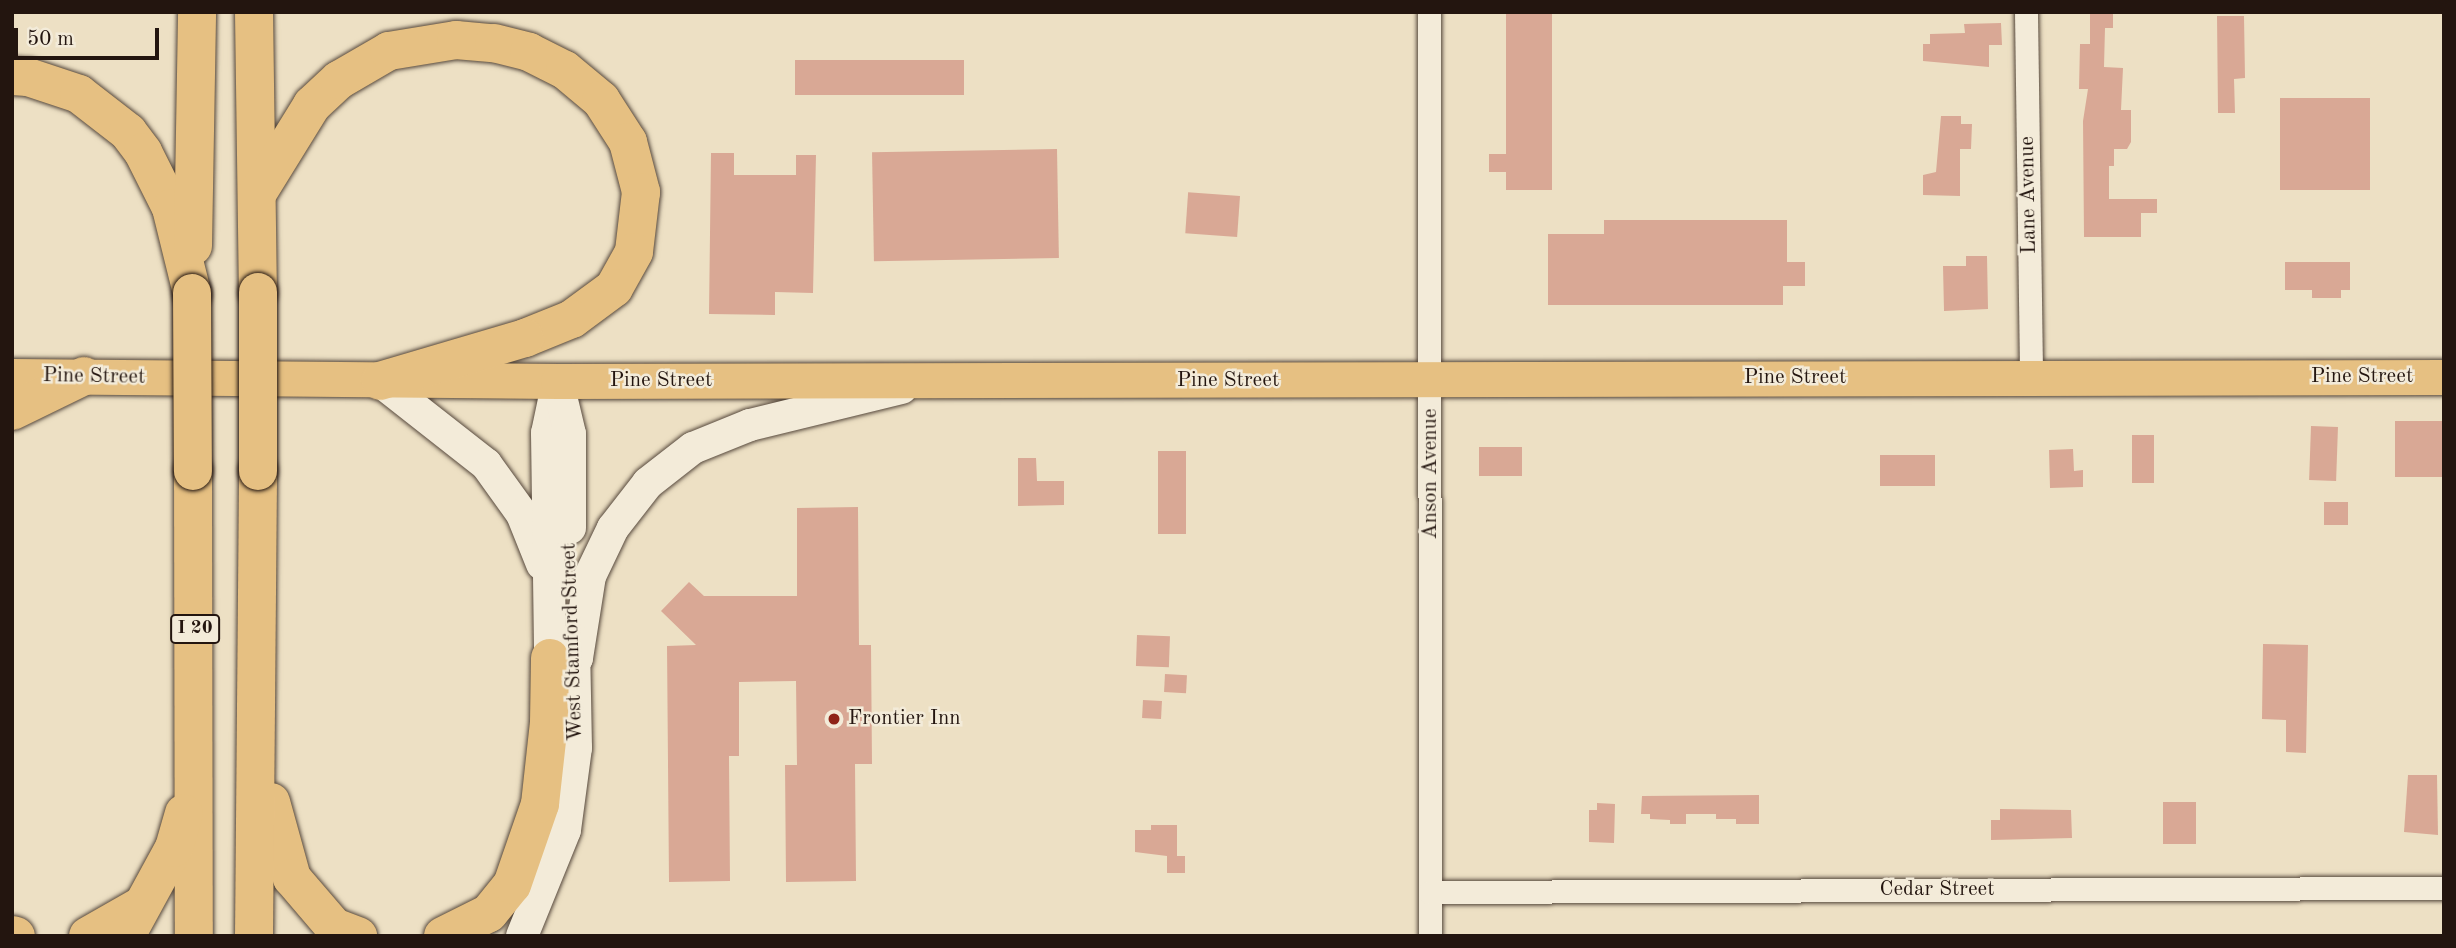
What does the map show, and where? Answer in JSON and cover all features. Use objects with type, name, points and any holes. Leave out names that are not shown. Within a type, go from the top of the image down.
[{"type":"highway","name":"I 20","points":[[194,936],[197,788],[192,293],[197,12]]},
{"type":"highway","points":[[254,12],[258,292],[254,936]]},
{"type":"highway","points":[[257,194],[305,116],[339,79],[389,51],[419,43],[456,40],[529,52],[565,70],[601,100],[615,121],[628,142],[640,192],[634,252],[614,288],[572,319],[526,338],[380,381]]},
{"type":"highway","points":[[12,76],[28,77],[79,94],[128,132],[144,152],[171,208],[192,293]]},
{"type":"highway","points":[[12,411],[84,376]]},
{"type":"highway","points":[[443,936],[489,913],[512,885],[540,804],[549,723],[563,658]]},
{"type":"highway","points":[[257,740],[282,853],[292,878],[346,933]]},
{"type":"highway","points":[[88,936],[132,921],[159,880],[197,788]]},
{"type":"main road","name":"Pine Street","points":[[12,376],[558,382],[2444,377]]},
{"type":"main road","points":[[380,381],[486,464],[522,514],[541,555],[563,658]]},
{"type":"main road","points":[[563,658],[590,576],[613,528],[648,482],[693,448],[750,425],[930,381]]},
{"type":"main road","points":[[551,609],[547,433],[558,382]]},
{"type":"main road","name":"West Stamford Street","points":[[522,936],[565,830],[576,748],[563,658],[570,610],[570,434],[558,382]]},
{"type":"street","name":"Anson Avenue","points":[[1429,12],[1430,936]]},
{"type":"street","name":"Lane Avenue","points":[[2026,12],[2031,377]]},
{"type":"street","name":"Cedar Street","points":[[1430,891],[2444,888]]},
{"type":"building","points":[[1506,12],[1552,12],[1552,190],[1506,190],[1506,172],[1489,172],[1489,154],[1506,154]]},
{"type":"building","points":[[2090,12],[2113,12],[2113,28],[2105,28],[2104,67],[2123,68],[2121,110],[2131,110],[2131,142],[2127,149],[2114,149],[2114,166],[2109,166],[2109,199],[2157,199],[2157,213],[2141,213],[2141,237],[2084,237],[2083,121],[2088,89],[2079,89],[2080,44],[2090,44]]},
{"type":"building","points":[[2217,16],[2244,16],[2245,78],[2234,79],[2235,113],[2218,113]]},
{"type":"building","points":[[2001,23],[2002,45],[1989,45],[1989,67],[1923,61],[1923,44],[1930,44],[1930,34],[1965,33],[1964,24]]},
{"type":"building","points":[[795,60],[964,60],[964,95],[795,95]]},
{"type":"building","points":[[2280,98],[2370,98],[2370,190],[2280,190]]},
{"type":"building","points":[[1941,116],[1961,116],[1961,124],[1972,124],[1971,149],[1960,149],[1960,196],[1923,195],[1923,175],[1936,172]]},
{"type":"building","points":[[1057,149],[1059,258],[874,261],[872,152]]},
{"type":"building","points":[[711,153],[734,153],[734,175],[796,175],[796,155],[816,155],[813,293],[775,292],[775,315],[709,314]]},
{"type":"building","points":[[1188,192],[1240,196],[1237,237],[1185,233]]},
{"type":"building","points":[[1604,220],[1787,220],[1787,262],[1805,262],[1805,286],[1783,286],[1783,305],[1548,305],[1548,234],[1604,234]]},
{"type":"building","points":[[1966,256],[1987,256],[1988,309],[1944,311],[1943,266],[1966,266]]},
{"type":"building","points":[[2285,262],[2350,262],[2350,290],[2341,290],[2341,298],[2312,298],[2312,290],[2285,290]]},
{"type":"building","points":[[2395,421],[2444,421],[2444,477],[2395,477]]},
{"type":"building","points":[[2311,426],[2338,427],[2336,481],[2309,480]]},
{"type":"building","points":[[2132,435],[2154,435],[2154,483],[2132,483]]},
{"type":"building","points":[[1479,447],[1522,447],[1522,476],[1479,476]]},
{"type":"building","points":[[2073,449],[2074,471],[2083,470],[2083,487],[2050,488],[2049,450]]},
{"type":"building","points":[[1158,451],[1186,451],[1186,534],[1158,534]]},
{"type":"building","points":[[1880,455],[1935,455],[1935,486],[1880,486]]},
{"type":"building","points":[[1018,458],[1036,458],[1037,481],[1064,481],[1064,505],[1018,506]]},
{"type":"building","points":[[2324,502],[2348,502],[2348,525],[2324,525]]},
{"type":"building","name":"Frontier Inn","points":[[858,507],[859,645],[871,645],[872,764],[855,764],[856,881],[786,882],[785,765],[797,765],[796,681],[739,682],[739,756],[729,756],[730,881],[669,882],[667,646],[696,645],[661,611],[689,582],[704,596],[797,596],[797,508]]},
{"type":"building","points":[[1137,635],[1170,636],[1169,667],[1136,666]]},
{"type":"building","points":[[2263,644],[2308,645],[2306,753],[2286,752],[2286,720],[2262,719]]},
{"type":"building","points":[[1165,674],[1187,675],[1186,693],[1164,692]]},
{"type":"building","points":[[1143,700],[1162,701],[1161,719],[1142,718]]},
{"type":"building","points":[[2408,775],[2437,775],[2438,835],[2404,832]]},
{"type":"building","points":[[1759,795],[1759,824],[1736,824],[1736,819],[1716,819],[1716,814],[1686,814],[1686,824],[1670,824],[1670,820],[1650,819],[1650,814],[1641,814],[1642,796]]},
{"type":"building","points":[[2163,802],[2196,802],[2196,844],[2163,844]]},
{"type":"building","points":[[1597,803],[1615,804],[1614,843],[1589,842],[1589,810],[1597,810]]},
{"type":"building","points":[[2000,809],[2071,810],[2072,838],[1991,840],[1991,820],[2000,820]]},
{"type":"building","points":[[1151,825],[1177,825],[1177,856],[1185,856],[1185,873],[1167,873],[1167,856],[1135,852],[1135,830],[1151,830]]},
{"type":"place","name":"Frontier Inn","points":[[834,719]]}]
